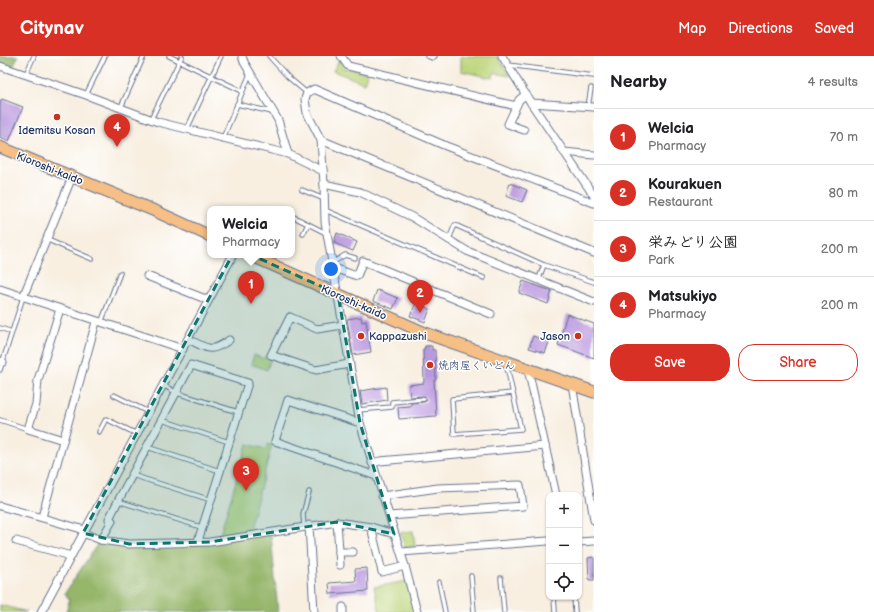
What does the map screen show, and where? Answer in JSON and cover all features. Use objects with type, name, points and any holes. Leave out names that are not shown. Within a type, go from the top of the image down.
[{"type":"main road","name":"Kioroshi-kaido","points":[[0,147],[207,235]]},
{"type":"main road","name":"Kioroshi-kaido","points":[[257,258],[425,333],[594,392]]},
{"type":"street","points":[[242,56],[250,74],[278,120],[288,154]]},
{"type":"street","points":[[341,56],[348,66],[516,106]]},
{"type":"street","points":[[502,56],[531,103],[594,196]]},
{"type":"street","points":[[0,66],[121,107],[151,119],[288,154],[324,172]]},
{"type":"street","points":[[418,612],[401,552],[394,534],[360,423],[327,234],[324,210],[324,172],[321,140],[307,113],[305,100],[307,93],[314,89],[446,146],[594,203]]},
{"type":"street","points":[[524,130],[508,124],[519,100],[526,94]]},
{"type":"street","points":[[531,103],[591,107]]},
{"type":"street","points":[[321,140],[594,254]]},
{"type":"street","points":[[564,152],[594,155]]},
{"type":"street","points":[[23,297],[48,240],[72,177]]},
{"type":"street","points":[[324,184],[360,192],[412,217],[448,241],[467,251],[538,281],[594,302]]},
{"type":"street","points":[[41,612],[230,258]]},
{"type":"street","points":[[333,266],[356,276],[363,261],[491,314]]},
{"type":"street","points":[[147,276],[208,300]]},
{"type":"street","points":[[0,289],[182,349]]},
{"type":"street","points":[[60,309],[38,380],[36,404],[28,429],[63,440]]},
{"type":"street","points":[[343,325],[318,329],[290,317],[271,355],[316,370],[349,364]]},
{"type":"street","points":[[42,517],[98,322]]},
{"type":"street","points":[[188,339],[210,350],[218,348],[228,340]]},
{"type":"street","points":[[101,540],[112,522],[109,519],[118,500],[191,365],[248,383],[201,527],[198,541]]},
{"type":"street","points":[[528,369],[555,492]]},
{"type":"street","points":[[572,384],[594,520]]},
{"type":"street","points":[[360,423],[288,400],[275,441],[376,476]]},
{"type":"street","points":[[372,463],[380,461],[545,446]]},
{"type":"street","points":[[382,496],[438,488],[520,485],[523,506],[389,516]]},
{"type":"street","points":[[0,506],[42,517],[84,532],[101,540],[129,544],[198,541],[210,542],[307,525],[337,522],[371,527],[394,534]]},
{"type":"street","points":[[337,522],[340,565]]},
{"type":"street","points":[[307,525],[314,612]]},
{"type":"street","points":[[371,527],[382,572],[405,566]]},
{"type":"street","points":[[16,541],[71,556]]},
{"type":"street","points":[[401,552],[546,541]]},
{"type":"street","points":[[582,542],[594,541]]},
{"type":"street","points":[[339,552],[353,552]]},
{"type":"lane","points":[[26,74],[34,56]]},
{"type":"lane","points":[[86,95],[105,56]]},
{"type":"lane","points":[[121,107],[144,56]]},
{"type":"lane","points":[[169,56],[242,91]]},
{"type":"lane","points":[[151,119],[182,56]]},
{"type":"lane","points":[[187,129],[221,56]]},
{"type":"lane","points":[[269,56],[288,77],[307,93]]},
{"type":"lane","points":[[427,56],[432,58],[435,56]]},
{"type":"lane","points":[[508,65],[594,76]]},
{"type":"lane","points":[[223,138],[250,74]]},
{"type":"lane","points":[[590,88],[591,107]]},
{"type":"lane","points":[[237,104],[272,112]]},
{"type":"lane","points":[[302,190],[324,199]]},
{"type":"lane","points":[[324,210],[484,278]]},
{"type":"lane","points":[[295,218],[327,234]]},
{"type":"lane","points":[[303,234],[308,224]]},
{"type":"lane","points":[[448,241],[455,225],[544,265],[594,282]]},
{"type":"lane","points":[[48,240],[92,259]]},
{"type":"lane","points":[[333,266],[345,254],[355,258]]},
{"type":"lane","points":[[538,281],[544,265]]},
{"type":"lane","points":[[98,322],[120,273]]},
{"type":"lane","points":[[0,370],[1,362],[23,297]]},
{"type":"lane","points":[[0,328],[12,332]]},
{"type":"lane","points":[[506,362],[513,393],[521,429],[454,434],[452,398],[513,393]]},
{"type":"lane","points":[[163,385],[177,393],[238,412]]},
{"type":"lane","points":[[114,395],[148,412]]},
{"type":"lane","points":[[358,410],[392,407],[392,402],[424,399]]},
{"type":"lane","points":[[99,432],[106,419],[137,434]]},
{"type":"lane","points":[[0,420],[28,429]]},
{"type":"lane","points":[[162,420],[229,442]]},
{"type":"lane","points":[[147,448],[220,472]]},
{"type":"lane","points":[[132,475],[211,500]]},
{"type":"lane","points":[[307,525],[303,514],[309,492]]},
{"type":"lane","points":[[118,500],[201,527]]},
{"type":"lane","points":[[471,576],[474,612]]},
{"type":"lane","points":[[501,578],[504,612]]},
{"type":"lane","points":[[439,582],[445,612]]},
{"type":"lane","points":[[554,600],[556,612]]},
{"type":"lane","points":[[574,600],[575,612]]},
{"type":"highlighted area","points":[[236,248],[338,294],[360,423],[394,534],[337,522],[210,542],[129,544],[83,533]]},
{"type":"green space","points":[[0,56],[18,56],[13,68],[0,64]]},
{"type":"green space","points":[[461,56],[497,56],[510,76],[494,73],[492,78],[461,71]]},
{"type":"green space","points":[[340,58],[344,65],[342,66],[344,69],[346,68],[368,73],[364,83],[333,71]]},
{"type":"green space","points":[[254,355],[264,359],[265,356],[271,358],[267,370],[251,364]]},
{"type":"green space","points":[[247,444],[266,449],[268,444],[272,445],[248,533],[219,538]]},
{"type":"green space","points":[[413,531],[415,546],[405,548],[400,533]]},
{"type":"green space","points":[[271,534],[278,612],[66,612],[69,600],[65,593],[98,543],[130,547]]},
{"type":"green space","points":[[407,581],[416,612],[380,612],[374,587]]},
{"type":"green space","points":[[0,605],[27,612],[0,612]]},
{"type":"building","points":[[2,99],[23,107],[9,141],[0,137],[0,102]]},
{"type":"building","points":[[510,183],[527,190],[522,202],[506,196]]},
{"type":"building","points":[[337,233],[357,242],[353,251],[334,243]]},
{"type":"building","points":[[523,281],[552,291],[548,304],[519,293]]},
{"type":"building","points":[[377,290],[398,298],[393,309],[373,301]]},
{"type":"building","points":[[416,303],[430,309],[425,322],[410,316]]},
{"type":"building","points":[[567,314],[594,324],[594,358],[558,345]]},
{"type":"building","points":[[361,317],[362,322],[366,321],[371,352],[353,355],[347,319]]},
{"type":"building","points":[[533,336],[549,342],[545,353],[529,348]]},
{"type":"building","points":[[425,346],[432,346],[432,350],[435,350],[436,380],[434,380],[436,416],[399,419],[398,407],[411,406],[411,403],[424,402],[427,400],[425,396],[410,397],[409,385],[424,383],[423,349],[425,349]]},
{"type":"building","points":[[386,387],[387,400],[362,404],[360,391]]},
{"type":"building","points":[[594,557],[594,580],[589,580],[588,558]]},
{"type":"building","points":[[367,568],[368,591],[330,594],[329,583],[356,581],[355,569]]},
{"type":"place","name":"Idemitsu Kosan","points":[[57,117]]},
{"type":"place","name":"Matsukiyo","points":[[117,147]]},
{"type":"place","name":"Welcia","points":[[251,304]]},
{"type":"place","name":"Kourakuen","points":[[420,313]]},
{"type":"place","name":"Kappazushi","points":[[361,336]]},
{"type":"place","name":"Jason","points":[[578,336]]},
{"type":"place","name":"焼肉屋くいどん","points":[[430,365]]},
{"type":"place","name":"栄みどり公園","points":[[246,491]]}]
